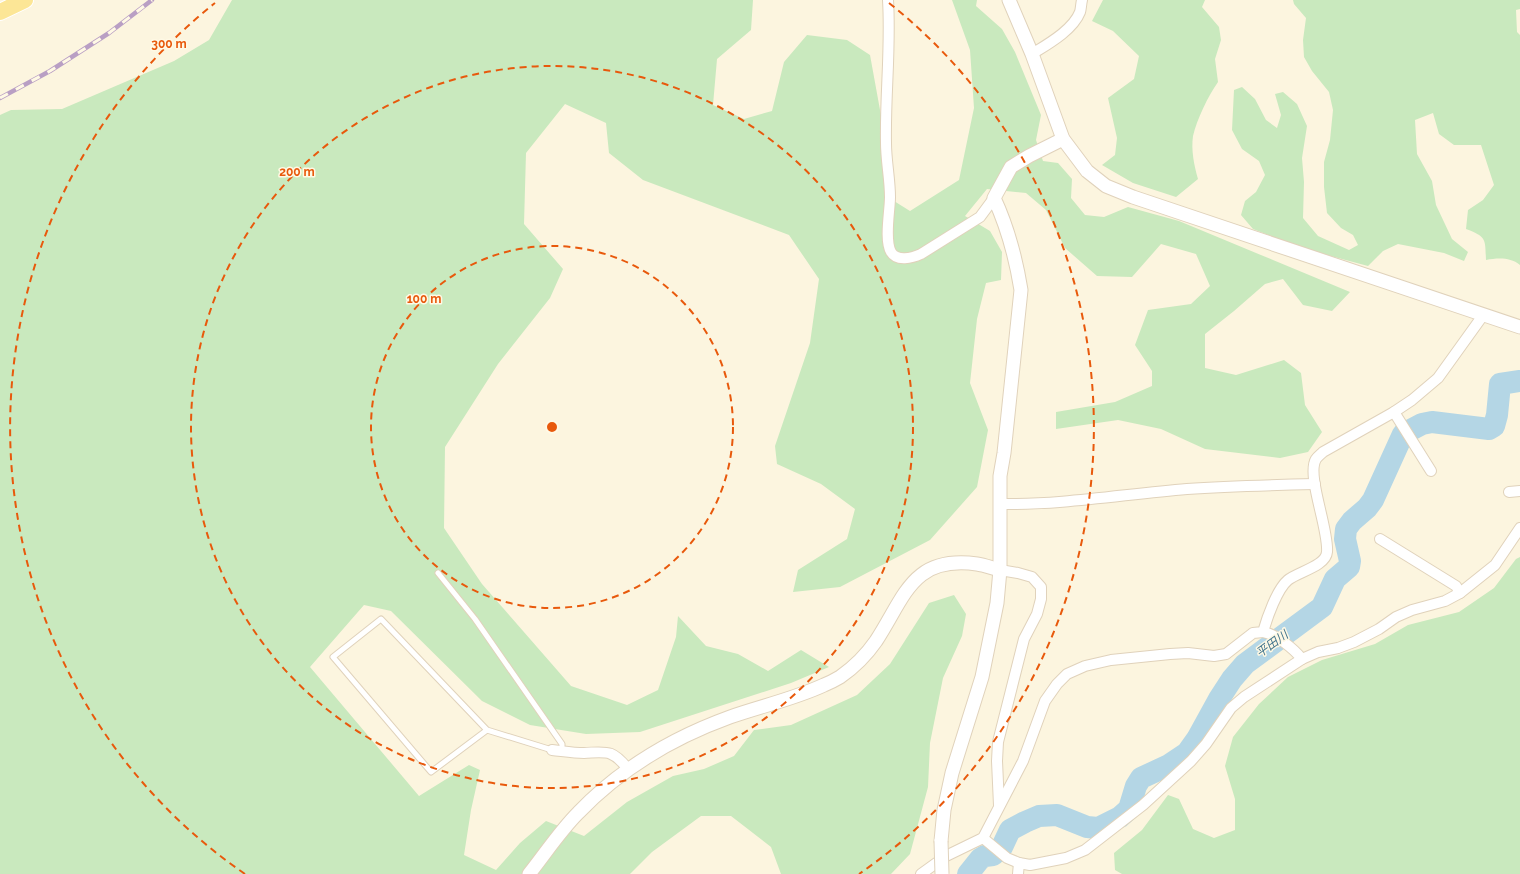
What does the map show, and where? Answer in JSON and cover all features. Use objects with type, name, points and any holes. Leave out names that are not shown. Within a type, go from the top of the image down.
[{"type":"main road","points":[[0,12],[25,0]]},
{"type":"street","points":[[888,0],[889,39],[886,144],[890,197],[888,244],[891,253],[901,258],[912,258],[921,254],[980,217],[994,198],[1011,167],[1063,139]]},
{"type":"street","points":[[1009,0],[1032,54],[1063,139],[1087,171],[1106,186],[1133,197],[1520,327]]},
{"type":"street","points":[[1032,54],[1055,39],[1073,23],[1079,13],[1082,0]]},
{"type":"street","points":[[942,874],[941,841],[944,810],[952,773],[985,664],[997,603],[1000,570],[1000,476],[1004,454],[1021,290],[1018,269],[1012,247],[994,198]]},
{"type":"street","points":[[1263,632],[1281,589],[1287,580],[1315,566],[1324,559],[1327,554],[1327,536],[1315,484],[1314,467],[1316,458],[1323,452],[1394,412],[1412,400],[1438,378],[1484,314]]},
{"type":"street","points":[[1394,412],[1431,470]]},
{"type":"street","points":[[1000,504],[1077,500],[1187,489],[1315,484]]},
{"type":"street","points":[[1509,492],[1520,491]]},
{"type":"street","points":[[982,838],[1007,858],[1030,869],[1066,858],[1085,850],[1143,805],[1191,761],[1206,744],[1231,708],[1244,697],[1302,659],[1318,652],[1338,648],[1354,642],[1379,629],[1396,617],[1412,610],[1445,601],[1460,593],[1495,565],[1520,528]]},
{"type":"street","points":[[1380,539],[1456,586],[1460,593]]},
{"type":"street","points":[[529,874],[577,813],[601,790],[628,769],[668,744],[698,729],[810,691],[839,678],[856,663],[875,642],[907,588],[915,579],[930,570],[945,564],[978,564],[1018,573],[1032,578],[1041,587],[1041,598],[1037,614],[1024,639],[998,742],[997,761],[1000,806]]},
{"type":"street","points":[[921,874],[946,856],[982,838],[1024,761],[1046,701],[1067,674],[1085,666],[1111,660],[1188,653],[1214,656],[1226,654],[1253,633],[1263,632],[1270,633],[1297,652],[1302,659]]},
{"type":"street","points":[[557,750],[582,753],[602,751],[614,754],[628,769]]},
{"type":"street","points":[[1018,874],[1019,863]]},
{"type":"lane","points":[[438,573],[475,619],[562,744],[557,750],[487,730],[381,619],[333,657],[431,772],[487,730]]},
{"type":"green space","points":[[232,0],[753,0],[751,30],[717,59],[713,105],[744,119],[772,111],[784,62],[807,35],[847,40],[870,55],[882,121],[886,196],[910,211],[959,180],[974,108],[970,50],[952,0],[977,0],[976,6],[1002,29],[1015,52],[1041,115],[1036,140],[1043,161],[1058,163],[1072,179],[1071,198],[1085,215],[1104,217],[1128,207],[1179,221],[1350,292],[1332,311],[1303,305],[1283,279],[1265,284],[1205,334],[1205,368],[1236,375],[1284,360],[1301,373],[1305,405],[1322,432],[1308,452],[1280,458],[1205,449],[1161,429],[1118,420],[1056,429],[1056,412],[1115,402],[1152,386],[1152,371],[1135,345],[1148,310],[1191,304],[1210,286],[1196,254],[1161,244],[1132,277],[1097,276],[1065,248],[1046,210],[1026,193],[987,189],[965,216],[990,231],[1002,252],[1001,280],[986,283],[977,319],[970,383],[988,430],[977,487],[930,540],[840,587],[793,592],[798,570],[847,539],[855,509],[821,484],[777,464],[775,446],[810,343],[819,279],[789,235],[643,180],[609,153],[606,123],[565,104],[526,153],[524,224],[563,269],[550,298],[498,364],[445,447],[444,528],[482,584],[571,686],[627,705],[658,690],[676,637],[678,616],[706,646],[738,654],[768,671],[801,650],[829,667],[791,683],[640,732],[586,734],[530,725],[482,701],[391,611],[364,605],[310,667],[419,796],[469,765],[480,770],[471,810],[464,855],[496,870],[520,843],[546,821],[584,836],[627,802],[673,776],[704,769],[734,756],[754,730],[791,725],[857,695],[890,664],[929,603],[954,595],[966,614],[962,636],[943,678],[930,743],[928,787],[910,854],[891,874],[781,874],[771,847],[731,816],[701,816],[652,852],[630,874],[0,874],[0,115],[11,110],[62,109],[174,61],[209,40]]},
{"type":"green space","points":[[1103,0],[1205,0],[1202,7],[1219,27],[1221,40],[1215,59],[1218,82],[1203,108],[1193,136],[1193,158],[1198,179],[1176,197],[1133,183],[1102,165],[1115,155],[1117,138],[1108,98],[1134,79],[1139,56],[1113,31],[1092,21]]},
{"type":"green space","points":[[1293,0],[1520,0],[1520,9],[1516,10],[1517,32],[1520,35],[1520,265],[1508,259],[1486,260],[1484,240],[1478,234],[1466,229],[1468,210],[1483,200],[1494,185],[1481,145],[1454,145],[1439,134],[1433,113],[1415,120],[1417,154],[1432,181],[1436,205],[1452,239],[1468,252],[1464,261],[1444,253],[1398,244],[1383,251],[1368,266],[1301,248],[1253,229],[1241,215],[1245,201],[1256,192],[1265,175],[1259,161],[1242,149],[1232,130],[1234,90],[1242,87],[1255,99],[1266,120],[1277,128],[1281,115],[1275,94],[1283,92],[1297,104],[1307,126],[1302,158],[1304,182],[1303,218],[1318,236],[1349,250],[1358,245],[1353,235],[1341,228],[1327,213],[1324,187],[1324,162],[1330,140],[1333,110],[1329,92],[1312,71],[1304,57],[1303,40],[1306,18],[1294,4]]},
{"type":"green space","points":[[1520,557],[1520,874],[1122,874],[1115,870],[1114,853],[1142,830],[1168,795],[1179,799],[1193,829],[1214,838],[1235,830],[1235,799],[1225,766],[1233,737],[1259,704],[1288,677],[1322,660],[1375,644],[1408,625],[1459,612],[1494,588],[1516,559]]},
{"type":"waterway","name":"平田川","points":[[968,874],[980,859],[985,856],[993,855],[1002,847],[1010,830],[1039,816],[1057,815],[1087,827],[1098,828],[1120,817],[1129,809],[1136,786],[1141,778],[1169,765],[1187,753],[1197,739],[1232,679],[1245,664],[1322,607],[1335,579],[1349,567],[1350,561],[1345,539],[1346,529],[1373,500],[1403,434],[1422,424],[1432,422],[1489,429],[1494,426],[1497,415],[1500,384],[1520,381]]},
{"type":"railway","points":[[0,98],[50,71],[109,33],[152,0]]}]
